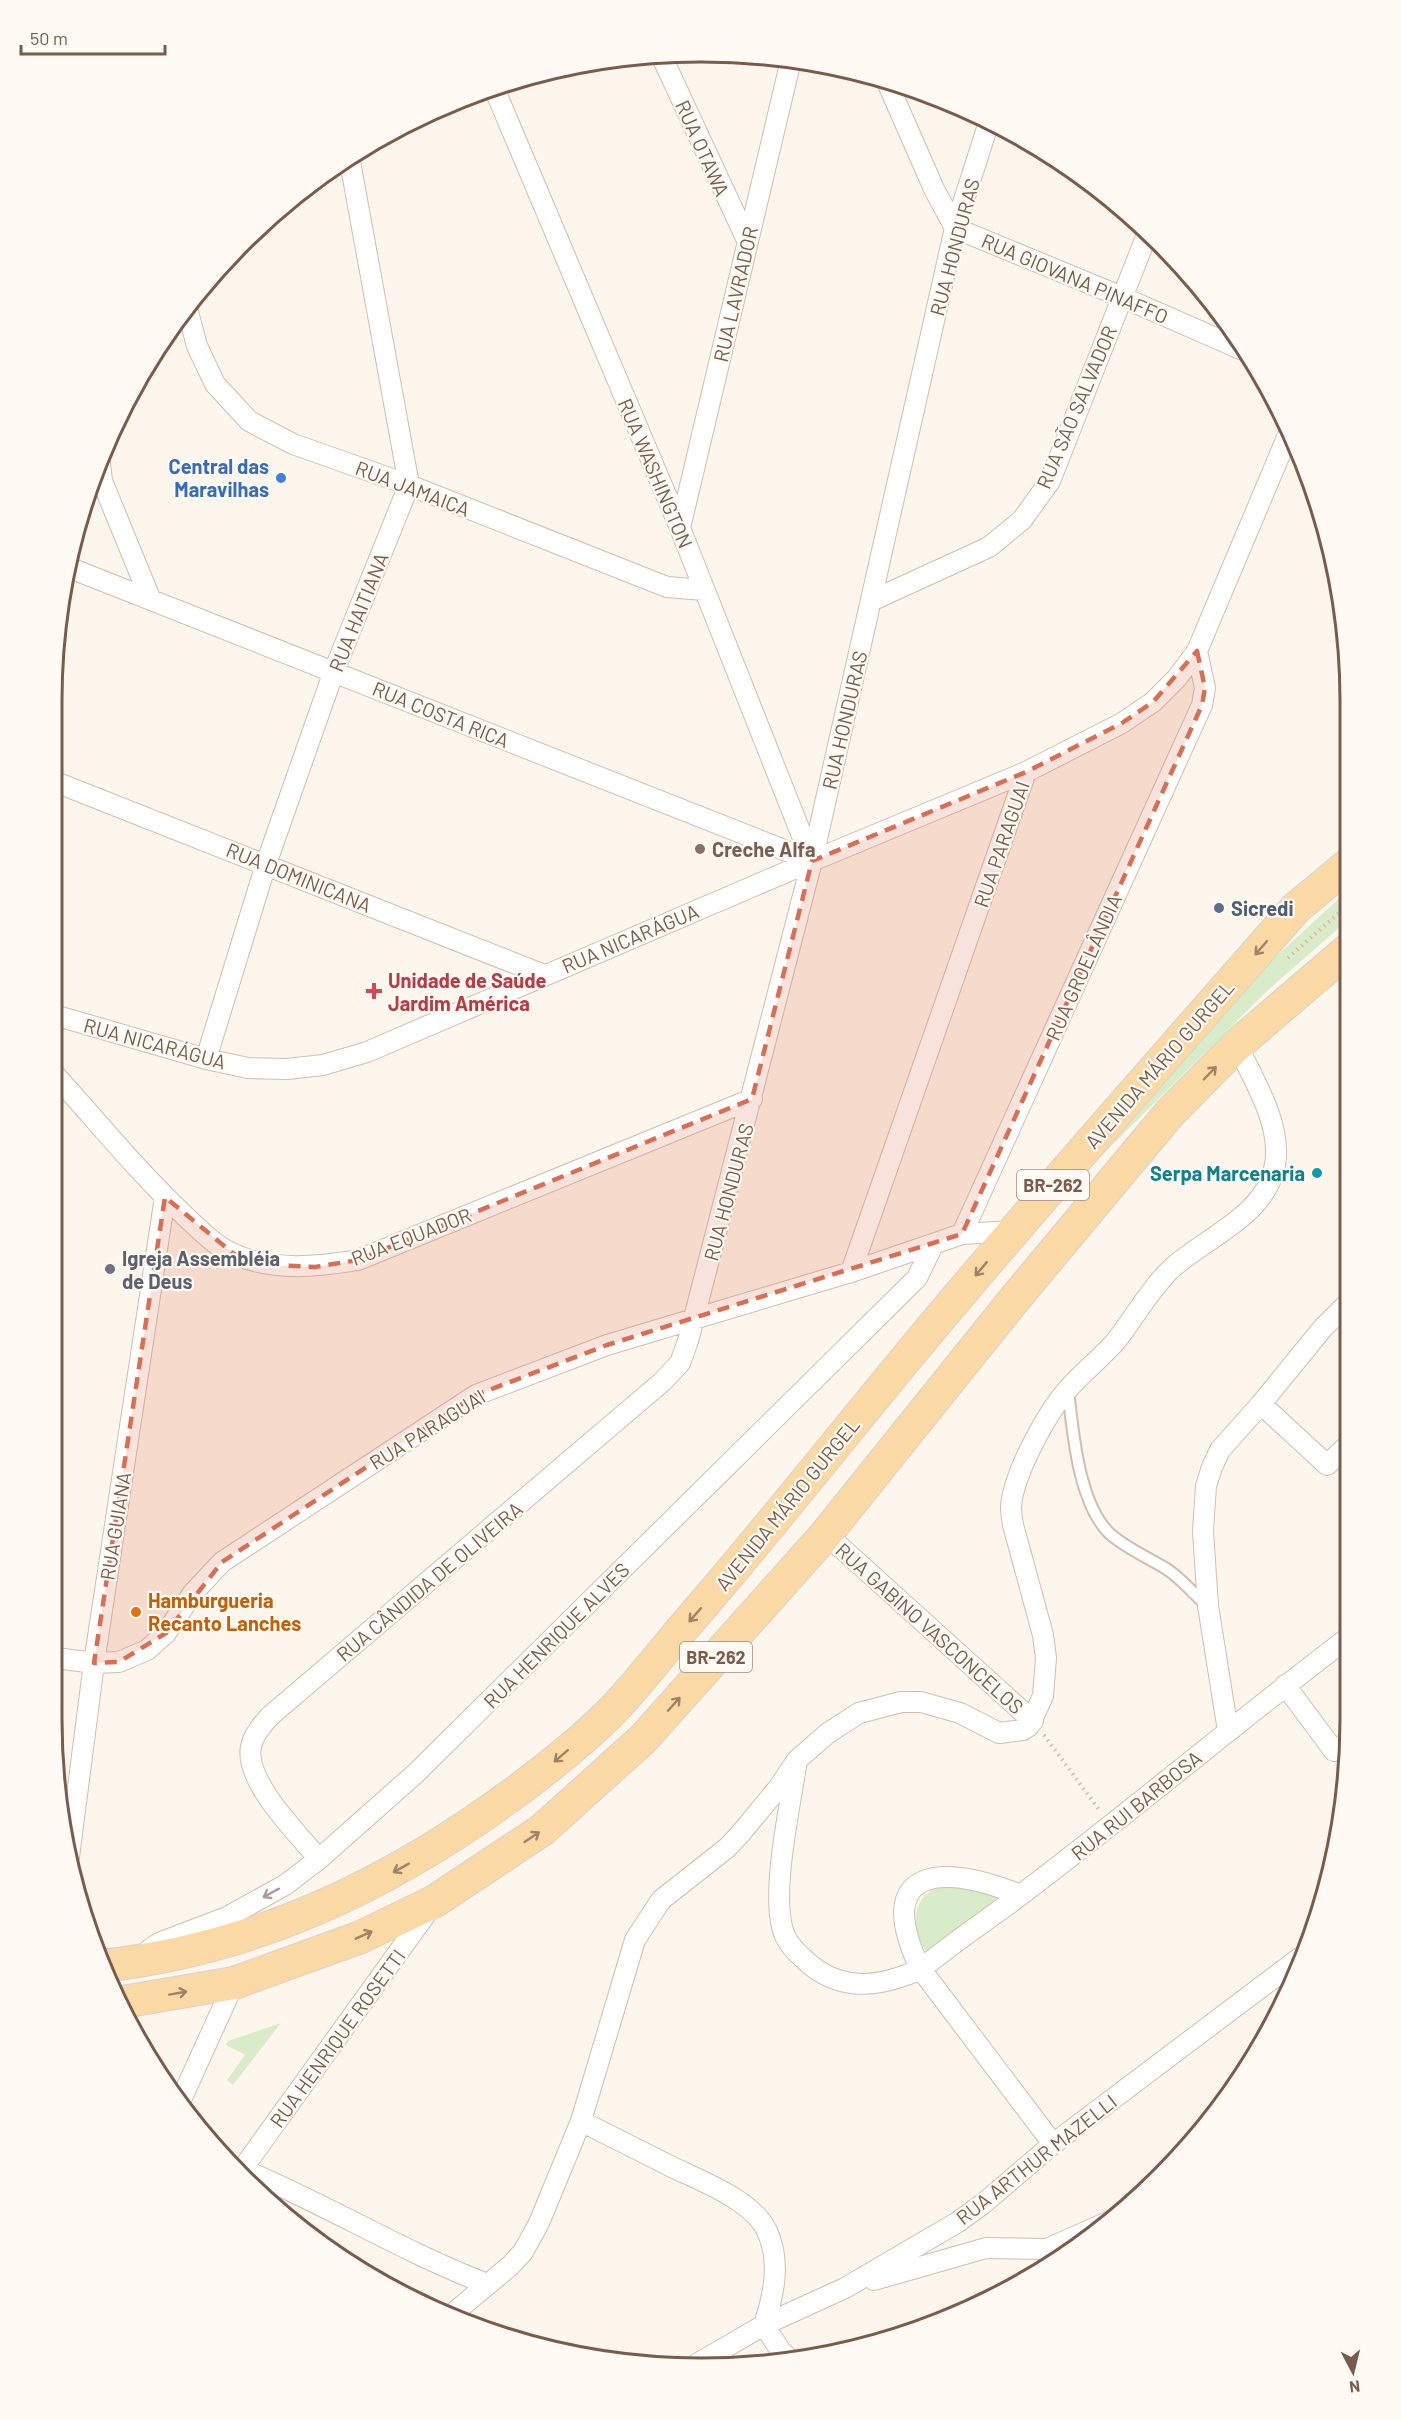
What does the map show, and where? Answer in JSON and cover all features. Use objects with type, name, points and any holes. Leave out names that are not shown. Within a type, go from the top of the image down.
[{"type":"main road","name":"AVENIDA MÁRIO GURGEL","points":[[114,1965],[226,1942],[307,1913],[366,1888],[421,1857],[527,1785],[616,1705],[715,1592],[1013,1231],[1296,908],[1340,871]]},
{"type":"main road","name":"AVENIDA MÁRIO GURGEL","points":[[127,2001],[234,1983],[361,1937],[435,1901],[542,1830],[643,1739],[826,1534],[1013,1301],[1169,1114],[1237,1045],[1340,957]]},
{"type":"street","name":"RUA OTAWA","points":[[665,63],[747,240]]},
{"type":"street","name":"RUA LAVRADOR","points":[[680,528],[789,68]]},
{"type":"street","points":[[891,90],[934,189],[956,228]]},
{"type":"street","name":"RUA WASHINGTON","points":[[497,94],[680,528],[812,861]]},
{"type":"street","name":"RUA HONDURAS","points":[[695,1318],[812,861],[956,228],[987,129]]},
{"type":"street","points":[[351,165],[409,485]]},
{"type":"street","name":"RUA GIOVANA PINAFFO","points":[[956,228],[1232,345]]},
{"type":"street","name":"RUA SÃO SALVADOR","points":[[872,601],[989,547],[1022,520],[1050,481],[1144,241]]},
{"type":"street","name":"RUA JAMAICA","points":[[190,318],[197,346],[215,384],[249,421],[293,444],[409,485],[667,587],[704,590]]},
{"type":"street","name":"RUA PARAGUAI","points":[[851,1272],[1026,772],[1122,723],[1153,702],[1177,678],[1197,651],[1285,442]]},
{"type":"street","points":[[102,478],[150,598]]},
{"type":"street","name":"RUA HAITIANA","points":[[206,1059],[266,864],[334,671],[409,485]]},
{"type":"street","name":"RUA COSTA RICA","points":[[75,570],[812,861]]},
{"type":"street","name":"RUA GROELÂNDIA","points":[[962,1233],[1202,705],[1205,688],[1197,651]]},
{"type":"street","name":"RUA NICARÁGUA","points":[[62,1017],[206,1059],[248,1068],[286,1069],[323,1065],[367,1052],[1026,772]]},
{"type":"street","name":"RUA DOMINICANA","points":[[62,785],[544,975]]},
{"type":"street","points":[[457,2310],[510,2266],[523,2252],[539,2223],[581,2121],[635,1940],[648,1918],[661,1900],[674,1888],[727,1848],[779,1787],[797,1760],[828,1733],[850,1718],[878,1707],[901,1702],[921,1702],[939,1706],[960,1713],[999,1733],[1038,1727],[1046,1658],[1043,1635],[1013,1525],[1011,1507],[1017,1485],[1034,1441],[1047,1416],[1068,1389],[1111,1346],[1170,1269],[1239,1219],[1263,1193],[1271,1179],[1276,1150],[1274,1136],[1260,1093],[1237,1045]]},
{"type":"street","name":"RUA EQUADOR","points":[[62,1083],[165,1197],[201,1231],[234,1254],[269,1265],[315,1267],[358,1260],[752,1099]]},
{"type":"street","name":"RUA GUIANA","points":[[72,1833],[94,1663],[165,1197]]},
{"type":"street","points":[[962,1233],[1013,1231]]},
{"type":"street","name":"RUA PARAGUAI","points":[[62,1659],[94,1663],[119,1662],[147,1650],[166,1633],[193,1593],[222,1562],[476,1395],[607,1345],[851,1272],[962,1233]]},
{"type":"street","name":"RUA HENRIQUE ALVES","points":[[114,1965],[161,1942],[227,1917],[285,1885],[319,1859],[415,1774],[917,1278],[933,1245]]},
{"type":"street","points":[[1227,1731],[1208,1606],[1203,1531],[1206,1486],[1220,1450],[1322,1329],[1340,1311]]},
{"type":"street","name":"RUA CÂNDIDA DE OLIVEIRA","points":[[319,1859],[258,1785],[251,1767],[251,1748],[258,1731],[270,1716],[662,1382],[680,1363],[695,1318]]},
{"type":"street","points":[[1261,1404],[1327,1464],[1340,1452]]},
{"type":"street","name":"RUA GABINO VASCONCELOS","points":[[826,1534],[1038,1727]]},
{"type":"street","name":"RUA RUI BARBOSA","points":[[797,1760],[779,1893],[781,1925],[786,1939],[810,1965],[841,1982],[857,1985],[874,1984],[907,1975],[920,1968],[1020,1895],[1111,1827],[1227,1731],[1340,1644]]},
{"type":"street","points":[[1285,1685],[1334,1751],[1339,1748]]},
{"type":"street","points":[[1020,1895],[1002,1887],[944,1877],[920,1882],[909,1891],[903,1912],[907,1938],[920,1968],[1053,2144]]},
{"type":"street","name":"RUA HENRIQUE ROSETTI","points":[[244,2166],[435,1901]]},
{"type":"street","name":"RUA ARTHUR MAZELLI","points":[[708,2358],[764,2325],[845,2288],[969,2214],[1053,2144],[1291,1965]]},
{"type":"street","points":[[183,2094],[234,1983]]},
{"type":"street","points":[[581,2121],[730,2196],[759,2218],[769,2237],[774,2262],[773,2296],[764,2325],[783,2353]]},
{"type":"street","points":[[256,2178],[300,2193],[457,2273],[487,2284]]},
{"type":"street","points":[[969,2214],[966,2221],[969,2236],[973,2241],[986,2248],[1047,2257]]},
{"type":"street","points":[[845,2288],[986,2248]]},
{"type":"lane","points":[[1068,1389],[1083,1478],[1090,1503],[1100,1520],[1110,1533],[1167,1569],[1208,1606]]},
{"type":"path","name":"RUA RUI BARBOSA","points":[[1038,1727],[1103,1815]]},
{"type":"highlighted area","points":[[1197,651],[1205,688],[1202,705],[962,1234],[607,1345],[476,1395],[222,1562],[166,1633],[119,1662],[94,1663],[165,1197],[234,1254],[269,1265],[315,1267],[358,1260],[752,1099],[812,861],[1026,772],[1122,723],[1153,702]]},
{"type":"green space","points":[[1340,897],[1340,927],[1267,991],[1080,1177],[1252,979]]},
{"type":"green space","points":[[940,1886],[971,1888],[1003,1898],[928,1953],[918,1935],[916,1915],[923,1898]]},
{"type":"green space","points":[[281,2023],[233,2085],[227,2080],[245,2055],[226,2045],[228,2041]]},
{"type":"place","name":"Central das Maravilhas","points":[[281,478]]},
{"type":"place","name":"Creche Alfa","points":[[700,849]]},
{"type":"place","name":"Sicredi","points":[[1219,908]]},
{"type":"place","name":"Unidade de Saúde Jardim América","points":[[374,991]]},
{"type":"place","name":"Serpa Marcenaria","points":[[1317,1173]]},
{"type":"place","name":"Igreja Assembléia de Deus","points":[[110,1269]]},
{"type":"place","name":"Hamburgueria Recanto Lanches","points":[[136,1612]]}]
